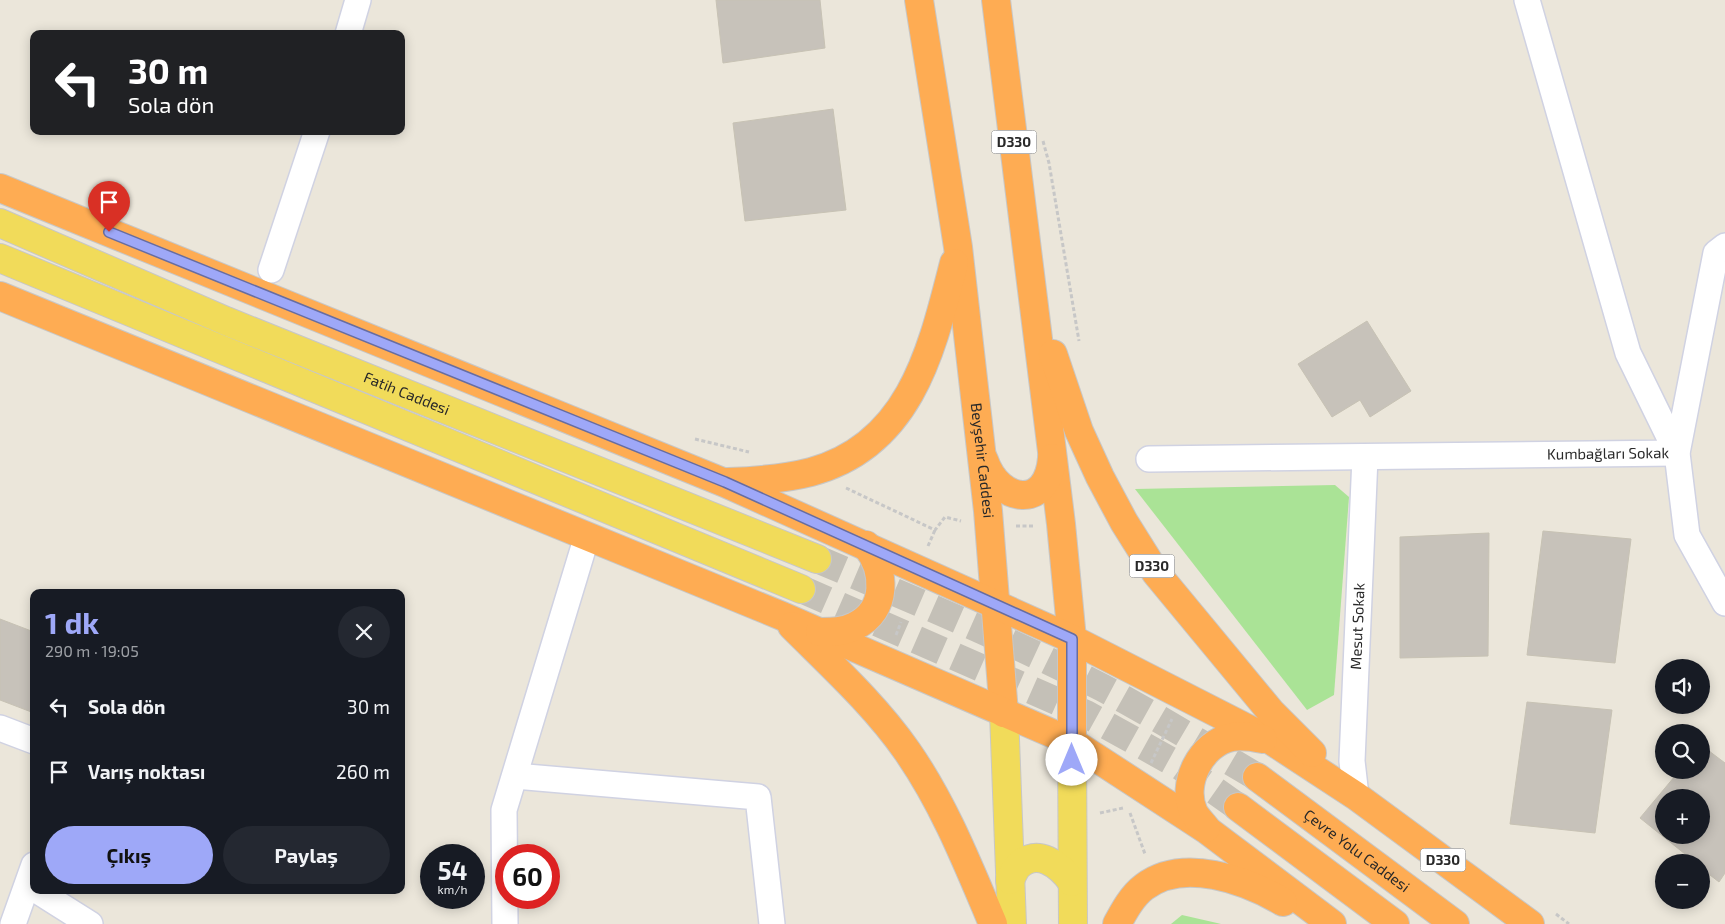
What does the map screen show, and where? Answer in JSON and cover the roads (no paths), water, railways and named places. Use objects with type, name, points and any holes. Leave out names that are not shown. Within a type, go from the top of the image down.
[{"type":"highway","name":"Beyşehir Caddesi","points":[[919,0],[958,247],[989,528],[1004,712]]},
{"type":"highway","name":"D330","points":[[996,0],[1032,284],[1062,382],[1083,438],[1100,477],[1124,522],[1156,573],[1271,712],[1356,796],[1530,924]]},
{"type":"highway","points":[[0,188],[725,482],[995,602],[1183,694],[1272,741],[1356,796]]},
{"type":"highway","points":[[725,482],[785,477],[812,472],[856,452],[878,434],[901,409],[929,355],[958,247]]},
{"type":"highway","points":[[1032,284],[1053,452],[1072,639],[1072,742]]},
{"type":"highway","points":[[0,296],[782,616],[1072,742],[1141,785],[1207,830],[1332,924]]},
{"type":"highway","points":[[981,450],[988,471],[1001,488],[1013,494],[1033,494],[1043,487],[1051,475],[1053,452]]},
{"type":"highway","points":[[820,632],[853,628],[871,614],[876,606],[880,595],[879,570],[876,558],[866,545]]},
{"type":"highway","points":[[782,616],[872,707],[907,751],[925,778],[949,824],[993,924]]},
{"type":"highway","points":[[1207,830],[1194,813],[1190,799],[1193,772],[1204,753],[1221,740],[1233,736],[1248,736],[1272,741]]},
{"type":"highway","name":"Çevre Yolu Caddesi","points":[[1257,778],[1455,924]]},
{"type":"highway","points":[[1238,807],[1396,924]]},
{"type":"highway","points":[[1117,924],[1128,903],[1144,886],[1154,881],[1188,873],[1223,876],[1270,894],[1321,924]]},
{"type":"main road","name":"Fatih Caddesi","points":[[0,223],[226,321],[817,559]]},
{"type":"main road","name":"Fatih Caddesi","points":[[0,258],[801,589]]},
{"type":"main road","name":"Beyşehir Caddesi","points":[[1004,712],[1012,924]]},
{"type":"main road","points":[[1072,742],[1073,924]]},
{"type":"main road","points":[[1010,880],[1018,866],[1031,859],[1046,859],[1064,870],[1072,882]]},
{"type":"street","points":[[349,30],[358,0]]},
{"type":"street","name":"Kumbağları Sokak","points":[[1149,460],[1678,453],[1628,353],[1527,0]]},
{"type":"street","points":[[271,270],[316,135]]},
{"type":"street","points":[[1725,246],[1716,252],[1678,453],[1687,535],[1725,603]]},
{"type":"street","name":"Mesut Sokak","points":[[1356,796],[1352,761],[1365,457]]},
{"type":"street","points":[[505,924],[504,810],[587,536]]},
{"type":"street","points":[[0,728],[30,739]]},
{"type":"street","points":[[515,776],[758,797],[772,924]]},
{"type":"street","points":[[13,924],[30,888]]},
{"type":"street","points":[[49,894],[90,924]]},
{"type":"tunnel","points":[[817,559],[961,621],[1068,670],[1142,709],[1257,777]]},
{"type":"tunnel","points":[[801,589],[1086,714],[1180,766],[1238,807]]}]
